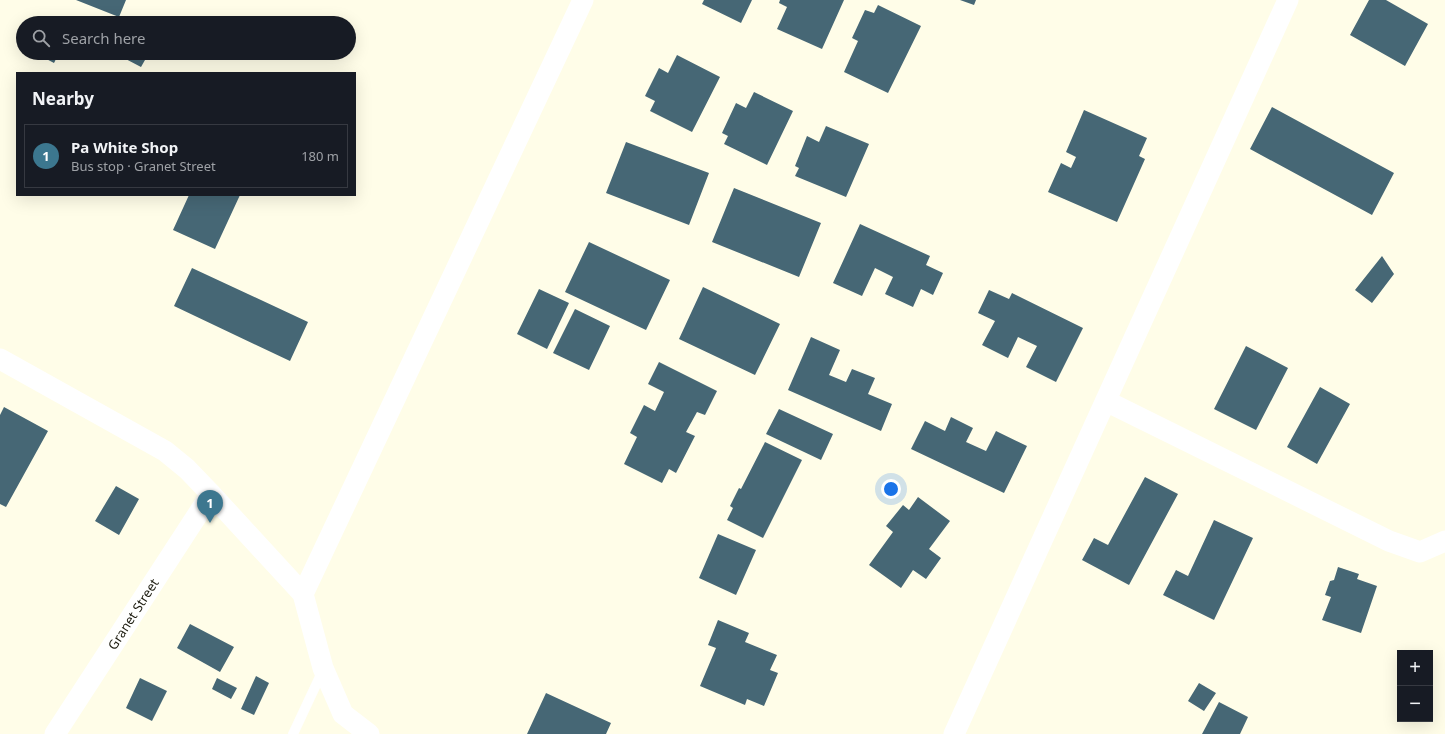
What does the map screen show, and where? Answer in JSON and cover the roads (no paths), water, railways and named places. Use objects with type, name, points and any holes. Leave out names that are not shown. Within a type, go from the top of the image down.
[{"type":"street","points":[[302,594],[583,0]]},
{"type":"street","points":[[954,734],[1288,0]]},
{"type":"street","points":[[0,359],[165,451],[211,494],[302,594],[323,668],[343,714],[369,734]]},
{"type":"street","points":[[1106,401],[1389,540],[1420,552],[1445,541]]},
{"type":"street","name":"Granet Street","points":[[55,734],[211,494]]},
{"type":"lane","points":[[294,734],[323,668]]},
{"type":"place","name":"Pa White Shop","points":[[210,523]]}]
